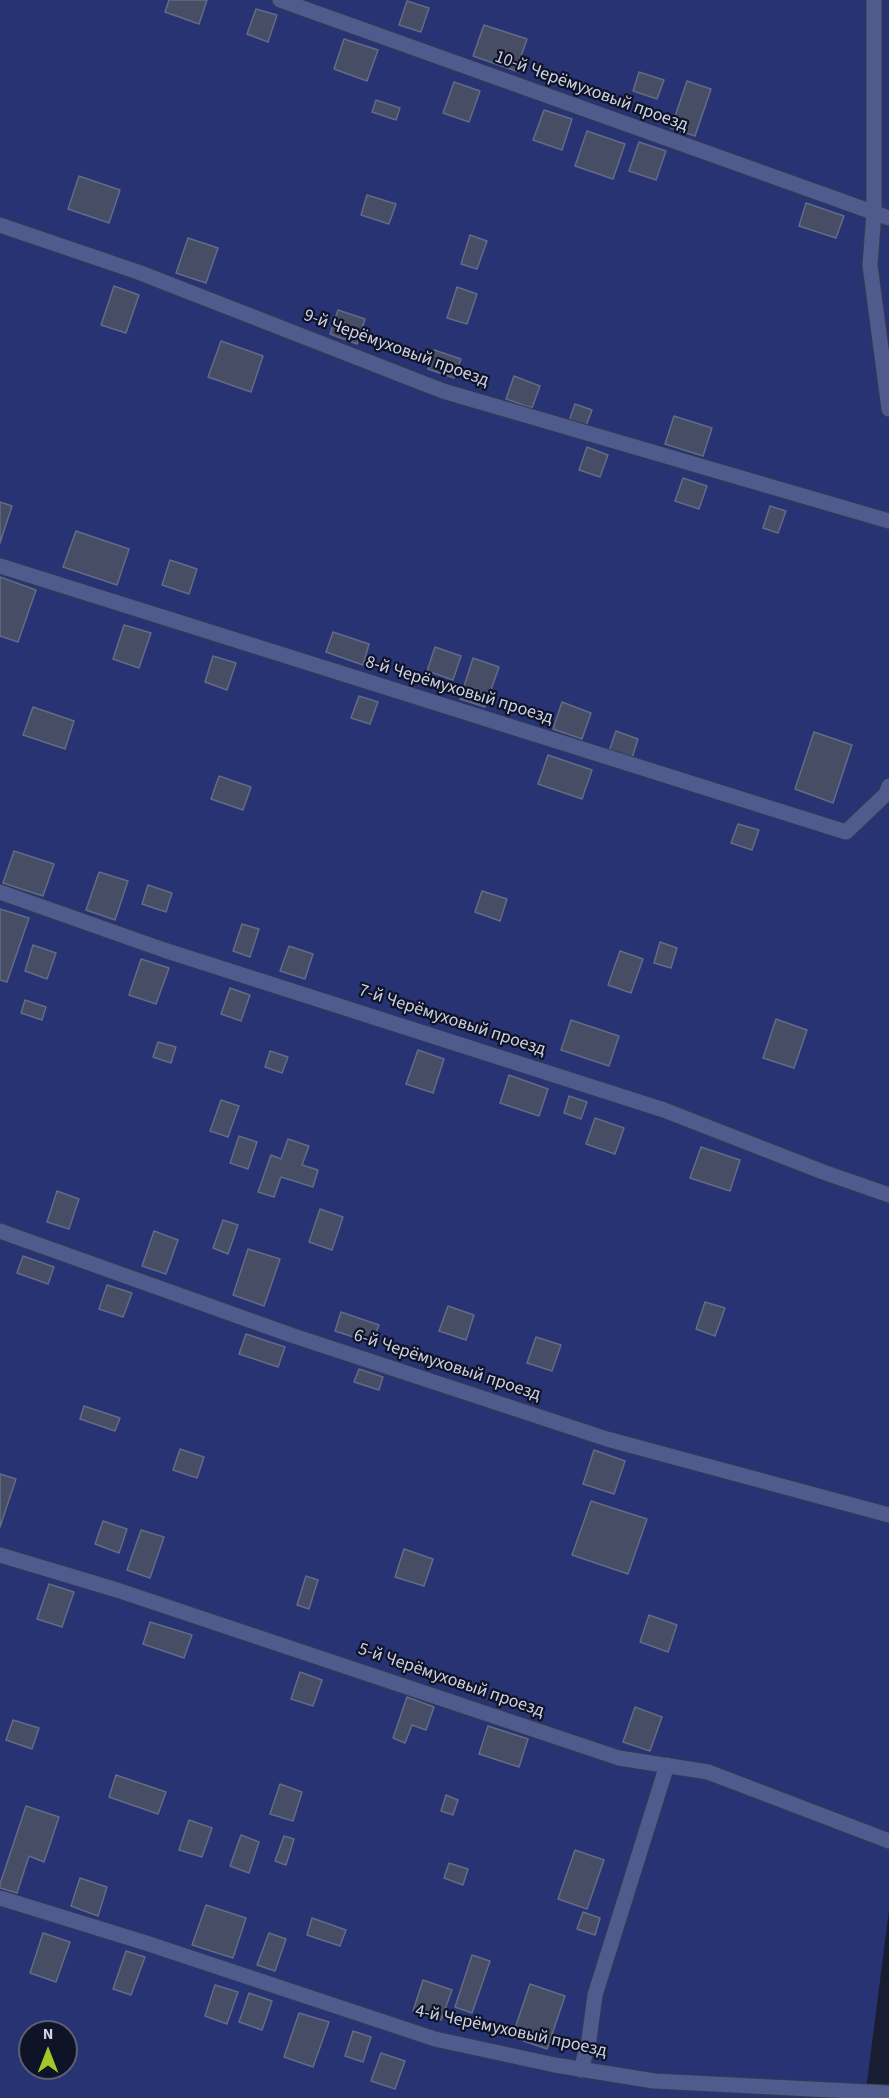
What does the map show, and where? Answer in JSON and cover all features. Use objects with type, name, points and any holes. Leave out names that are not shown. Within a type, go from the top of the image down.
[{"type":"lane","name":"10-й Черёмуховый проезд","points":[[280,0],[889,218]]},
{"type":"lane","points":[[874,0],[874,213],[870,265],[889,409]]},
{"type":"lane","name":"9-й Черёмуховый проезд","points":[[0,225],[138,272],[443,391],[889,522]]},
{"type":"lane","name":"8-й Черёмуховый проезд","points":[[0,566],[846,832],[886,794],[889,786]]},
{"type":"lane","name":"7-й Черёмуховый проезд","points":[[0,892],[164,950],[664,1110],[823,1172],[889,1195]]},
{"type":"lane","name":"6-й Черёмуховый проезд","points":[[0,1231],[291,1335],[607,1439],[889,1515]]},
{"type":"lane","name":"5-й Черёмуховый проезд","points":[[0,1555],[117,1590],[619,1758],[708,1772],[889,1841]]},
{"type":"lane","points":[[581,2070],[590,2040],[595,1995],[667,1766]]},
{"type":"lane","name":"4-й Черёмуховый проезд","points":[[0,1898],[146,1943],[435,2039],[581,2070],[654,2081],[889,2093]]},
{"type":"shaded area","points":[[0,0],[889,0],[889,1910],[865,2098],[0,2098]]},
{"type":"building","points":[[169,0],[207,0],[199,24],[165,12]]},
{"type":"building","points":[[407,1],[429,8],[421,32],[399,25]]},
{"type":"building","points":[[256,9],[277,15],[268,42],[247,34]]},
{"type":"building","points":[[484,25],[527,39],[516,71],[473,56]]},
{"type":"building","points":[[344,39],[378,50],[367,81],[334,69]]},
{"type":"building","points":[[639,72],[664,80],[657,99],[633,91]]},
{"type":"building","points":[[687,81],[711,89],[695,136],[671,128]]},
{"type":"building","points":[[454,82],[480,91],[469,122],[443,113]]},
{"type":"building","points":[[376,100],[400,108],[396,120],[372,112]]},
{"type":"building","points":[[544,110],[572,119],[562,150],[533,140]]},
{"type":"building","points":[[587,131],[625,144],[613,179],[575,166]]},
{"type":"building","points":[[639,142],[666,151],[656,180],[629,171]]},
{"type":"building","points":[[79,176],[120,190],[109,223],[68,209]]},
{"type":"building","points":[[367,195],[396,204],[389,224],[361,215]]},
{"type":"building","points":[[806,203],[844,216],[836,238],[799,226]]},
{"type":"building","points":[[470,235],[487,241],[477,269],[461,264]]},
{"type":"building","points":[[188,238],[218,248],[206,283],[176,273]]},
{"type":"building","points":[[114,286],[139,295],[126,333],[101,325]]},
{"type":"building","points":[[457,287],[477,294],[467,324],[447,318]]},
{"type":"building","points":[[338,310],[365,319],[357,344],[330,334]]},
{"type":"building","points":[[221,341],[263,356],[251,392],[208,377]]},
{"type":"building","points":[[434,350],[461,359],[454,378],[428,369]]},
{"type":"building","points":[[514,376],[540,386],[532,408],[506,399]]},
{"type":"building","points":[[575,404],[592,410],[586,426],[569,421]]},
{"type":"building","points":[[674,416],[712,428],[703,456],[665,444]]},
{"type":"building","points":[[587,447],[608,455],[600,477],[579,470]]},
{"type":"building","points":[[683,478],[707,486],[699,509],[675,501]]},
{"type":"building","points":[[0,502],[12,506],[0,543]]},
{"type":"building","points":[[770,506],[786,511],[778,533],[763,528]]},
{"type":"building","points":[[76,531],[129,549],[117,585],[63,567]]},
{"type":"building","points":[[170,560],[197,569],[189,594],[162,585]]},
{"type":"building","points":[[0,577],[36,590],[18,642],[0,636]]},
{"type":"building","points":[[124,625],[151,633],[139,668],[113,659]]},
{"type":"building","points":[[333,632],[369,644],[363,665],[326,652]]},
{"type":"building","points":[[435,647],[461,656],[453,680],[427,671]]},
{"type":"building","points":[[213,656],[236,663],[227,690],[205,682]]},
{"type":"building","points":[[473,658],[499,667],[485,707],[460,699]]},
{"type":"building","points":[[359,696],[378,702],[370,724],[351,718]]},
{"type":"building","points":[[562,702],[591,713],[582,739],[553,729]]},
{"type":"building","points":[[33,707],[74,721],[65,749],[23,735]]},
{"type":"building","points":[[616,731],[638,739],[632,758],[609,751]]},
{"type":"building","points":[[814,732],[852,745],[833,803],[795,789]]},
{"type":"building","points":[[548,755],[592,770],[582,799],[538,784]]},
{"type":"building","points":[[219,776],[251,787],[243,810],[211,799]]},
{"type":"building","points":[[738,824],[759,830],[752,850],[731,843]]},
{"type":"building","points":[[14,851],[54,864],[43,896],[3,883]]},
{"type":"building","points":[[99,872],[128,881],[115,920],[86,910]]},
{"type":"building","points":[[148,885],[172,893],[166,912],[142,904]]},
{"type":"building","points":[[482,891],[507,899],[500,921],[475,912]]},
{"type":"building","points":[[0,909],[29,918],[7,982],[0,980]]},
{"type":"building","points":[[242,924],[259,929],[250,957],[233,951]]},
{"type":"building","points":[[660,942],[677,948],[671,968],[654,963]]},
{"type":"building","points":[[33,945],[56,953],[47,979],[25,971]]},
{"type":"building","points":[[289,946],[313,954],[305,979],[280,971]]},
{"type":"building","points":[[620,951],[643,959],[631,993],[608,985]]},
{"type":"building","points":[[141,959],[169,968],[156,1004],[129,995]]},
{"type":"building","points":[[230,988],[250,995],[241,1021],[221,1014]]},
{"type":"building","points":[[25,1000],[46,1007],[42,1020],[21,1013]]},
{"type":"building","points":[[776,1019],[807,1030],[794,1068],[763,1058]]},
{"type":"building","points":[[571,1020],[619,1036],[609,1066],[561,1050]]},
{"type":"building","points":[[158,1042],[176,1047],[171,1063],[153,1057]]},
{"type":"building","points":[[418,1050],[444,1059],[433,1093],[406,1084]]},
{"type":"building","points":[[270,1051],[288,1057],[282,1073],[265,1067]]},
{"type":"building","points":[[509,1075],[548,1089],[539,1116],[500,1103]]},
{"type":"building","points":[[569,1096],[587,1102],[581,1119],[564,1113]]},
{"type":"building","points":[[221,1100],[239,1106],[228,1137],[210,1131]]},
{"type":"building","points":[[595,1118],[624,1128],[615,1154],[586,1144]]},
{"type":"building","points":[[239,1136],[257,1142],[248,1169],[230,1163]]},
{"type":"building","points":[[288,1139],[309,1146],[302,1165],[318,1170],[313,1187],[281,1177],[274,1197],[258,1192],[271,1155],[281,1159]]},
{"type":"building","points":[[701,1147],[740,1160],[730,1191],[690,1178]]},
{"type":"building","points":[[57,1191],[79,1199],[69,1229],[47,1222]]},
{"type":"building","points":[[320,1209],[343,1217],[332,1250],[309,1242]]},
{"type":"building","points":[[223,1220],[238,1225],[228,1254],[213,1248]]},
{"type":"building","points":[[154,1231],[178,1240],[166,1274],[142,1266]]},
{"type":"building","points":[[248,1249],[280,1259],[264,1306],[233,1295]]},
{"type":"building","points":[[23,1256],[54,1267],[48,1284],[17,1273]]},
{"type":"building","points":[[107,1285],[132,1293],[123,1317],[99,1309]]},
{"type":"building","points":[[705,1302],[725,1308],[715,1336],[696,1329]]},
{"type":"building","points":[[448,1306],[474,1315],[466,1340],[439,1331]]},
{"type":"building","points":[[341,1312],[379,1325],[372,1343],[335,1331]]},
{"type":"building","points":[[246,1334],[285,1347],[278,1367],[239,1354]]},
{"type":"building","points":[[536,1337],[561,1345],[552,1371],[527,1363]]},
{"type":"building","points":[[359,1369],[383,1377],[379,1390],[354,1382]]},
{"type":"building","points":[[84,1406],[120,1418],[115,1431],[80,1419]]},
{"type":"building","points":[[180,1449],[204,1457],[197,1478],[173,1470]]},
{"type":"building","points":[[594,1450],[625,1461],[614,1494],[583,1484]]},
{"type":"building","points":[[0,1474],[16,1479],[0,1527]]},
{"type":"building","points":[[591,1501],[647,1519],[628,1574],[572,1555]]},
{"type":"building","points":[[103,1521],[127,1529],[119,1553],[95,1544]]},
{"type":"building","points":[[141,1530],[164,1537],[150,1578],[127,1570]]},
{"type":"building","points":[[404,1549],[433,1559],[424,1586],[395,1577]]},
{"type":"building","points":[[306,1576],[318,1580],[309,1609],[297,1605]]},
{"type":"building","points":[[49,1584],[74,1592],[62,1627],[37,1619]]},
{"type":"building","points":[[649,1615],[677,1625],[668,1652],[640,1642]]},
{"type":"building","points":[[150,1622],[192,1635],[184,1658],[143,1644]]},
{"type":"building","points":[[300,1672],[322,1680],[313,1706],[291,1699]]},
{"type":"building","points":[[407,1697],[434,1707],[426,1730],[412,1725],[405,1743],[393,1738]]},
{"type":"building","points":[[635,1707],[662,1717],[650,1751],[623,1742]]},
{"type":"building","points":[[13,1720],[39,1728],[32,1749],[6,1740]]},
{"type":"building","points":[[488,1726],[528,1739],[519,1767],[479,1754]]},
{"type":"building","points":[[116,1775],[166,1792],[158,1814],[109,1797]]},
{"type":"building","points":[[280,1784],[302,1792],[293,1821],[270,1814]]},
{"type":"building","points":[[446,1795],[458,1800],[453,1815],[441,1811]]},
{"type":"building","points":[[26,1806],[59,1817],[44,1862],[29,1856],[17,1893],[0,1888],[0,1884]]},
{"type":"building","points":[[189,1820],[212,1828],[202,1857],[179,1850]]},
{"type":"building","points":[[241,1835],[259,1842],[249,1873],[230,1866]]},
{"type":"building","points":[[284,1836],[294,1839],[286,1865],[275,1861]]},
{"type":"building","points":[[575,1850],[604,1860],[587,1909],[558,1899]]},
{"type":"building","points":[[449,1863],[468,1869],[463,1885],[444,1878]]},
{"type":"building","points":[[80,1878],[107,1887],[98,1916],[71,1906]]},
{"type":"building","points":[[206,1905],[246,1918],[233,1958],[192,1945]]},
{"type":"building","points":[[583,1912],[600,1918],[595,1935],[577,1929]]},
{"type":"building","points":[[312,1918],[346,1930],[340,1946],[307,1935]]},
{"type":"building","points":[[43,1933],[70,1942],[56,1982],[30,1973]]},
{"type":"building","points":[[269,1933],[286,1939],[275,1971],[257,1965]]},
{"type":"building","points":[[126,1951],[145,1957],[131,1995],[113,1989]]},
{"type":"building","points":[[472,1955],[490,1961],[472,2013],[455,2007]]},
{"type":"building","points":[[423,1980],[452,1990],[441,2020],[413,2011]]},
{"type":"building","points":[[530,1984],[565,1996],[547,2049],[512,2037]]},
{"type":"building","points":[[215,1985],[238,1992],[227,2024],[205,2016]]},
{"type":"building","points":[[249,1993],[272,2001],[262,2030],[239,2022]]},
{"type":"building","points":[[299,2013],[329,2022],[313,2067],[284,2057]]},
{"type":"building","points":[[353,2031],[371,2037],[363,2062],[345,2056]]},
{"type":"building","points":[[381,2053],[405,2061],[395,2089],[371,2081]]}]
